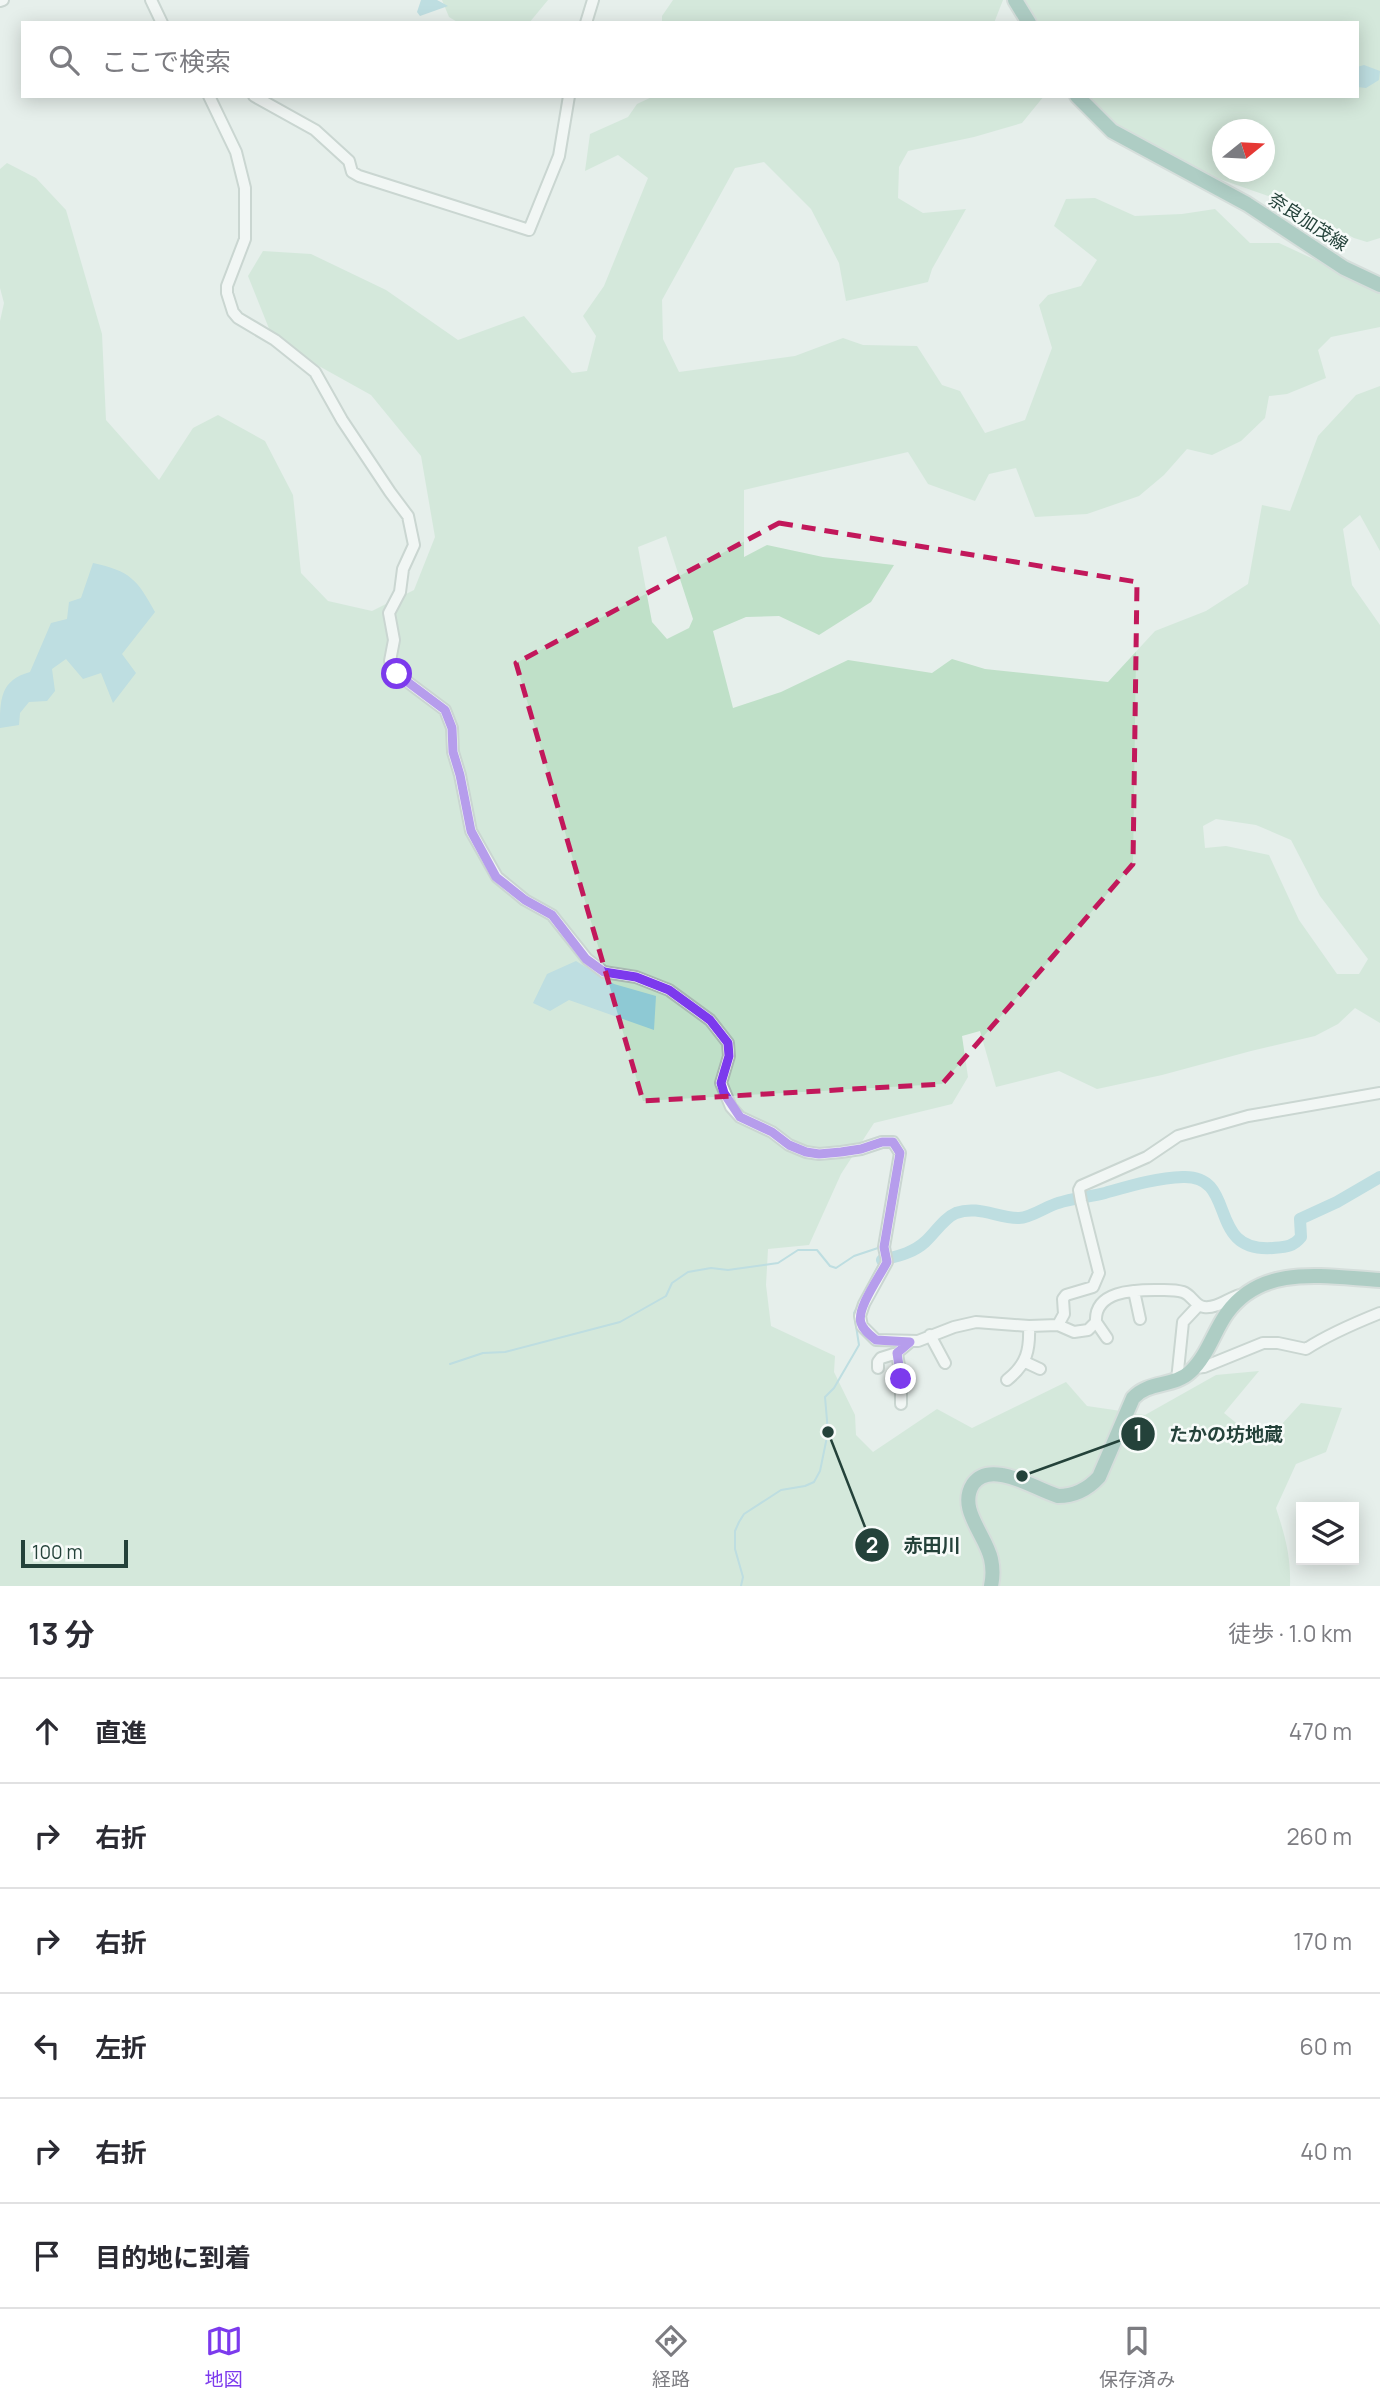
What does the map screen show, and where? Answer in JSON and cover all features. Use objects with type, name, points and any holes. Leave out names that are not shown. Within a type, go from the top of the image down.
[{"type":"main road","points":[[1015,0],[1028,21]]},
{"type":"main road","name":"奈良加茂線","points":[[1079,98],[1112,131],[1247,204],[1344,268],[1380,285]]},
{"type":"main road","points":[[991,1586],[990,1557],[969,1508],[968,1492],[976,1479],[990,1474],[1003,1475],[1058,1496],[1081,1491],[1099,1477],[1128,1407],[1139,1392],[1177,1380],[1194,1368],[1225,1315],[1245,1294],[1261,1284],[1289,1276],[1380,1280]]},
{"type":"street","points":[[151,0],[161,21]]},
{"type":"street","points":[[587,21],[593,0]]},
{"type":"street","points":[[210,98],[236,152],[245,188],[245,239],[227,286],[229,302],[238,318],[275,340],[315,372],[342,420],[408,516],[414,545],[403,569],[400,592],[389,613],[394,640],[390,662],[397,674],[445,710],[452,728],[453,752],[471,831],[483,856],[496,877],[511,890],[552,915],[586,959],[604,972],[636,977],[669,990],[710,1020],[728,1043],[729,1056],[721,1083],[724,1093],[740,1117],[806,1152],[841,1152],[893,1142],[900,1153],[884,1247],[887,1262],[860,1316],[862,1326],[876,1340],[910,1342]]},
{"type":"street","points":[[258,98],[315,130],[349,161],[352,172],[359,176],[529,230],[559,156],[569,98]]},
{"type":"street","points":[[1058,1325],[1065,1314],[1063,1299],[1066,1295],[1093,1287],[1097,1280],[1098,1273],[1080,1196],[1081,1186],[1147,1157],[1178,1136],[1248,1116],[1380,1093]]},
{"type":"street","points":[[878,1368],[881,1358],[897,1353],[910,1342],[976,1322],[1058,1325],[1074,1332],[1088,1330],[1096,1322],[1098,1307],[1115,1294],[1134,1291],[1182,1291],[1191,1296],[1198,1306]]},
{"type":"street","points":[[1134,1291],[1139,1319]]},
{"type":"street","points":[[1198,1306],[1214,1307],[1235,1295],[1245,1294]]},
{"type":"street","points":[[1177,1380],[1183,1322],[1198,1306]]},
{"type":"street","points":[[1194,1368],[1204,1367],[1263,1343],[1306,1349],[1332,1333],[1345,1330],[1380,1313]]},
{"type":"street","points":[[1096,1322],[1107,1338]]},
{"type":"street","points":[[1007,1380],[1025,1362],[1030,1349],[1029,1326]]},
{"type":"street","points":[[930,1335],[945,1363]]},
{"type":"street","points":[[897,1353],[901,1404]]},
{"type":"street","points":[[1025,1362],[1040,1369]]},
{"type":"highlighted area","points":[[779,523],[1137,582],[1133,864],[942,1084],[643,1101],[516,663]]},
{"type":"green space","points":[[442,0],[548,0],[531,21],[456,21],[449,17]]},
{"type":"green space","points":[[673,0],[1003,0],[995,21],[662,21],[662,16]]},
{"type":"green space","points":[[1024,0],[1380,0],[1380,238],[1367,242],[1354,238],[1303,211],[1291,219],[1271,197],[1228,182],[1275,182],[1275,119],[1212,119],[1212,176],[1191,169],[1107,119],[1085,98],[1359,98],[1359,21],[1038,21]]},
{"type":"green space","points":[[650,98],[1042,98],[1022,123],[974,137],[908,151],[899,167],[898,198],[923,213],[966,209],[932,269],[928,282],[846,301],[839,263],[811,209],[764,162],[735,168],[662,300],[663,339],[679,372],[795,356],[843,338],[863,345],[917,346],[942,385],[960,391],[985,433],[1025,420],[1052,348],[1039,305],[1048,295],[1081,286],[1097,260],[1054,226],[1066,199],[1095,198],[1135,216],[1182,214],[1215,209],[1250,243],[1279,243],[1380,290],[1380,327],[1331,337],[1318,350],[1326,378],[1287,394],[1269,396],[1265,418],[1241,441],[1212,455],[1187,449],[1164,475],[1139,496],[1087,514],[1035,517],[1016,468],[989,474],[975,501],[928,484],[908,452],[744,490],[744,557],[767,545],[823,557],[894,565],[871,602],[819,635],[779,616],[746,617],[713,631],[733,708],[781,692],[848,660],[932,673],[952,659],[985,669],[1108,682],[1155,631],[1206,611],[1248,584],[1262,505],[1290,511],[1318,436],[1356,395],[1380,386],[1380,551],[1360,515],[1343,529],[1352,585],[1380,625],[1380,1023],[1355,1008],[1338,1024],[1315,1036],[1097,1089],[1059,1071],[996,1087],[980,1031],[962,1036],[968,1077],[952,1104],[874,1123],[841,1174],[809,1245],[768,1249],[766,1285],[771,1326],[835,1356],[834,1372],[855,1415],[856,1435],[873,1452],[937,1409],[972,1428],[1066,1382],[1087,1406],[1121,1411],[1094,1474],[1088,1481],[1065,1490],[973,1475],[963,1490],[962,1500],[985,1559],[986,1586],[0,1586],[0,321],[4,303],[0,288],[0,169],[7,163],[36,178],[66,210],[102,334],[106,420],[159,480],[193,428],[218,415],[265,441],[293,495],[301,573],[328,601],[372,611],[414,590],[435,537],[421,456],[371,395],[274,341],[248,276],[263,251],[311,254],[386,290],[458,340],[524,316],[572,373],[587,371],[596,336],[583,316],[604,286],[648,178],[618,155],[585,171],[590,134],[628,117],[637,104]],"holes":[[[666,536],[693,619],[689,628],[667,639],[652,622],[638,547]],[[1216,819],[1256,825],[1291,840],[1320,896],[1368,959],[1359,974],[1337,974],[1299,920],[1269,855],[1226,846],[1205,848],[1203,826]]]},
{"type":"green space","points":[[1259,1371],[1224,1413],[1263,1445],[1301,1403],[1342,1408],[1326,1452],[1296,1464],[1276,1508],[1287,1546],[1290,1586],[1000,1586],[999,1557],[980,1518],[975,1500],[979,1482],[991,1478],[1083,1494],[1130,1413],[1145,1415],[1216,1375]]},
{"type":"water","points":[[421,0],[437,0],[448,6],[420,16],[417,12]]},
{"type":"water","points":[[1364,65],[1380,71],[1379,80],[1366,88],[1359,87],[1359,66]]},
{"type":"water","points":[[93,563],[116,569],[131,578],[155,612],[122,654],[136,673],[113,703],[101,673],[83,679],[66,659],[52,669],[55,691],[47,701],[29,702],[20,713],[19,725],[0,728],[0,709],[7,686],[30,672],[51,623],[67,619],[69,602],[81,598]]},
{"type":"water","points":[[576,961],[614,984],[656,996],[654,1030],[569,1000],[550,1011],[533,1003],[547,974]]},
{"type":"waterway","points":[[882,1260],[915,1249],[956,1213],[972,1210],[1019,1218],[1064,1201],[1183,1177],[1200,1180],[1211,1188],[1229,1227],[1238,1239],[1252,1246],[1285,1247],[1301,1237],[1300,1219],[1337,1202],[1380,1177]]},
{"type":"waterway","points":[[450,1364],[483,1353],[505,1352],[620,1322],[666,1296],[672,1283],[688,1272],[778,1263],[798,1250],[817,1250],[830,1266],[836,1268],[854,1256],[878,1248]]},
{"type":"waterway","points":[[865,1291],[882,1259]]},
{"type":"waterway","points":[[741,1586],[743,1577],[735,1549],[735,1531],[744,1514],[781,1490],[814,1482],[820,1471],[828,1432],[825,1397],[834,1388],[859,1345],[854,1313],[860,1302]]},
{"type":"place","name":"赤田川","points":[[828,1432]]},
{"type":"place","name":"たかの坊地蔵","points":[[1022,1476]]},
{"type":"route","points":[[397,674],[445,710],[452,728],[453,752],[471,831],[496,877],[525,900],[552,915],[586,959],[604,972],[636,977],[669,990],[710,1020],[728,1043],[729,1056],[721,1083],[731,1107],[740,1117],[806,1152],[841,1152],[893,1142],[900,1153],[884,1247],[887,1262],[860,1316],[862,1326],[876,1340],[910,1342],[897,1353],[901,1379]]}]
